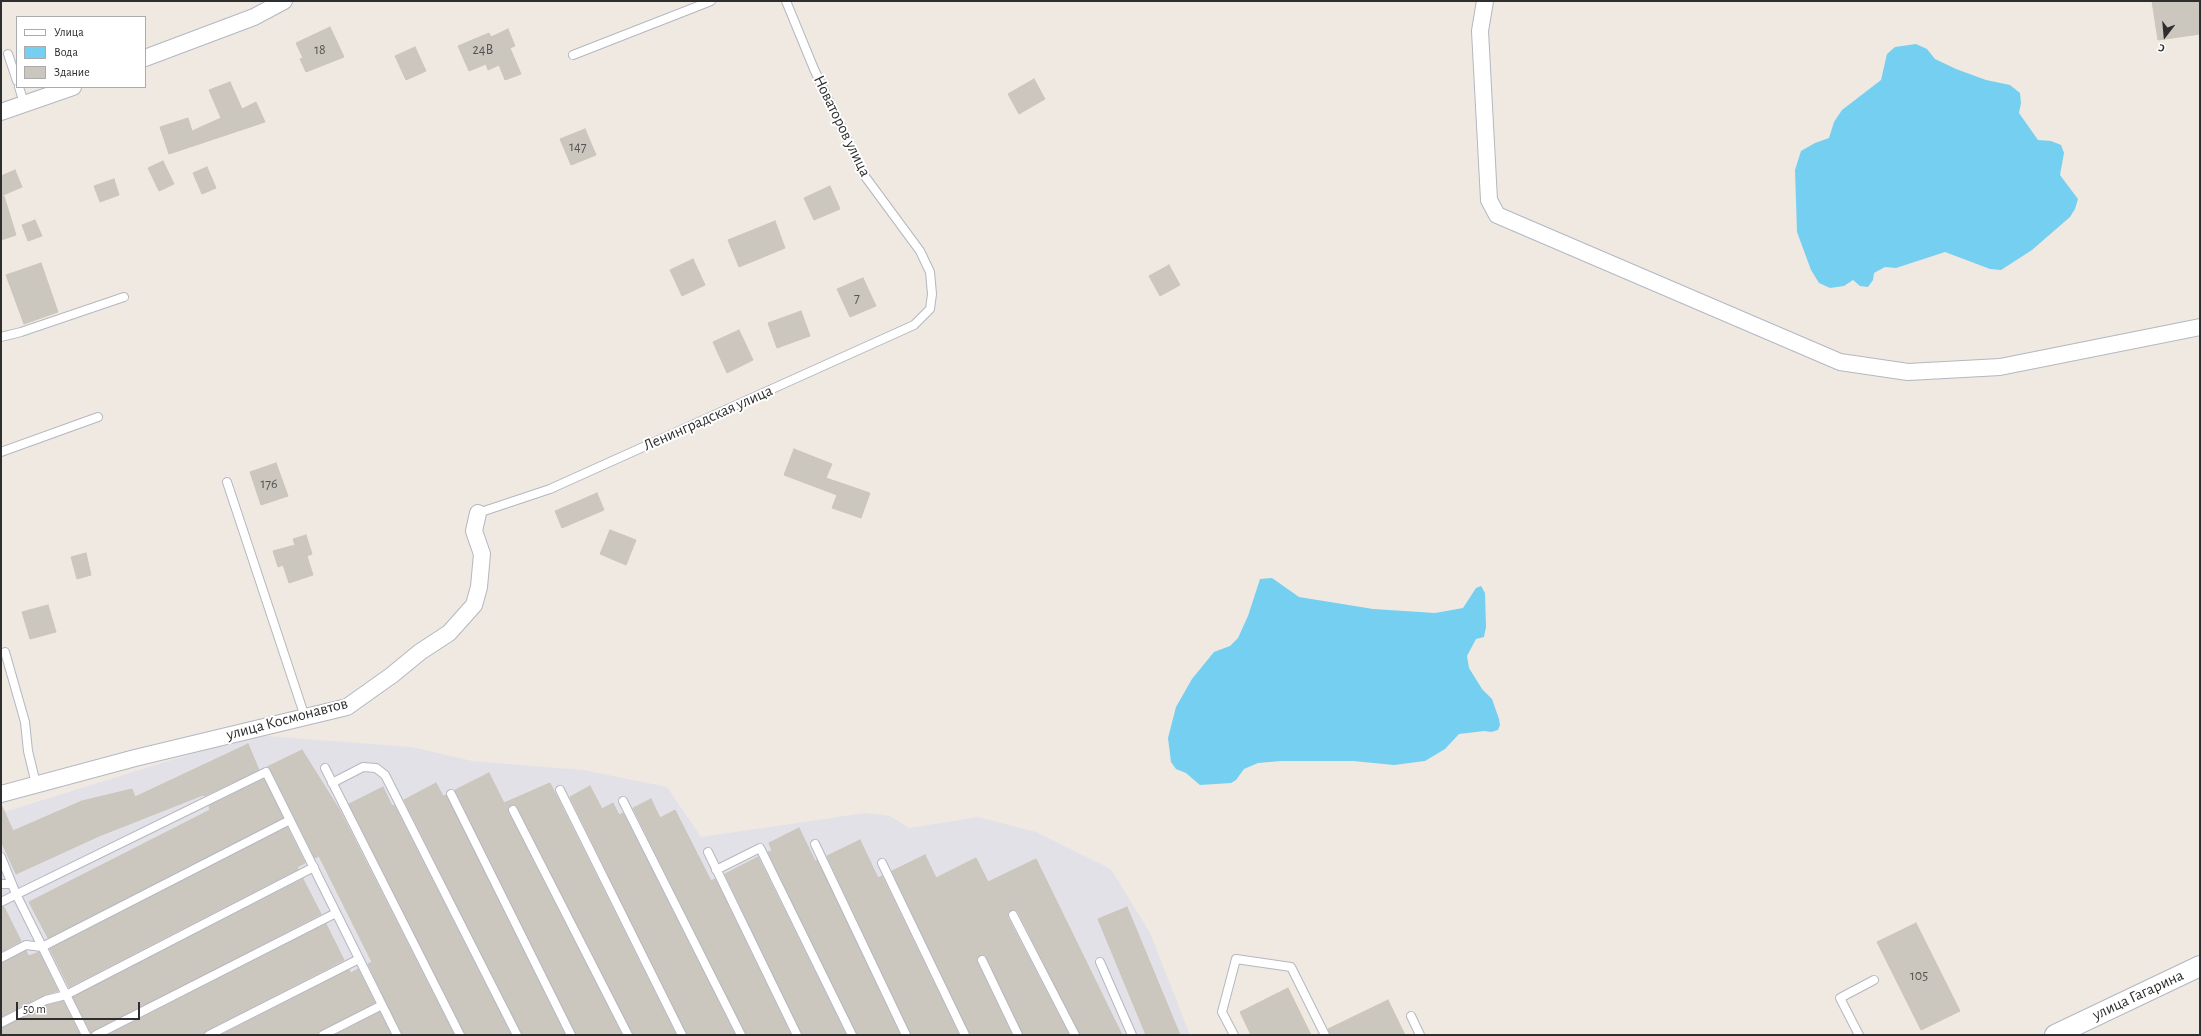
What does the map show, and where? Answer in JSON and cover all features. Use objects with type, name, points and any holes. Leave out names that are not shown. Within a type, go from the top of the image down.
[{"type":"street","points":[[146,58],[254,17],[284,1]]},
{"type":"street","points":[[1485,1],[1480,31],[1489,200],[1497,215],[1840,362],[1908,372],[2000,368],[2200,327]]},
{"type":"street","points":[[1,112],[70,88]]},
{"type":"street","name":"улица Космонавтов","points":[[1,794],[135,758],[347,707],[392,676],[420,652],[449,634],[474,605],[479,587],[482,554],[474,531],[478,513]]},
{"type":"street","name":"улица Гагарина","points":[[2055,1035],[2200,966]]},
{"type":"lane","points":[[573,55],[711,1]]},
{"type":"lane","name":"Новаторов улица","points":[[786,1],[814,69],[864,175],[920,251],[930,272],[932,294],[930,309]]},
{"type":"lane","points":[[8,54],[16,79]]},
{"type":"lane","points":[[19,88],[24,104]]},
{"type":"lane","points":[[1,337],[21,332],[124,297]]},
{"type":"lane","name":"Ленинградская улица","points":[[478,513],[550,489],[914,325],[930,309]]},
{"type":"lane","points":[[1,452],[98,418]]},
{"type":"lane","points":[[227,482],[305,717]]},
{"type":"lane","points":[[5,652],[25,722],[28,751],[36,784]]},
{"type":"lane","points":[[332,783],[363,767],[376,768],[385,775],[517,1035]]},
{"type":"lane","points":[[324,768],[460,1035]]},
{"type":"lane","points":[[1,902],[266,772],[397,1035]]},
{"type":"lane","points":[[560,790],[682,1035]]},
{"type":"lane","points":[[451,794],[571,1035]]},
{"type":"lane","points":[[623,801],[741,1035]]},
{"type":"lane","points":[[514,810],[628,1035]]},
{"type":"lane","points":[[1,958],[26,946],[42,947],[290,820]]},
{"type":"lane","points":[[815,844],[906,1035]]},
{"type":"lane","points":[[716,870],[760,848],[852,1035]]},
{"type":"lane","points":[[708,852],[797,1035]]},
{"type":"lane","points":[[1,857],[16,894],[86,1035]]},
{"type":"lane","points":[[882,864],[965,1035]]},
{"type":"lane","points":[[1,1023],[46,1000],[66,995],[314,868]]},
{"type":"lane","points":[[1,884],[12,884]]},
{"type":"lane","points":[[96,1035],[336,913]]},
{"type":"lane","points":[[1013,916],[1075,1035]]},
{"type":"lane","points":[[210,1035],[359,959]]},
{"type":"lane","points":[[1234,1035],[1222,1012],[1236,959],[1291,967],[1325,1035]]},
{"type":"lane","points":[[982,960],[1018,1035]]},
{"type":"lane","points":[[1100,962],[1132,1035]]},
{"type":"lane","points":[[1859,1035],[1840,998],[1874,980]]},
{"type":"lane","points":[[323,1035],[382,1005]]},
{"type":"lane","points":[[1411,1016],[1420,1035]]},
{"type":"shaded area","points":[[252,735],[412,747],[472,761],[583,770],[667,787],[701,837],[865,813],[890,816],[909,828],[978,817],[1036,832],[1111,869],[1150,933],[1190,1035],[1,1035],[1,813]]},
{"type":"water","points":[[1916,44],[1927,49],[1935,59],[1956,69],[1986,80],[2010,85],[2020,93],[2021,103],[2019,113],[2038,140],[2051,141],[2061,145],[2064,153],[2060,175],[2078,199],[2075,209],[2070,217],[2032,250],[2001,270],[1990,269],[1945,252],[1896,268],[1885,267],[1874,273],[1873,280],[1868,287],[1860,286],[1853,280],[1844,286],[1830,288],[1819,283],[1811,270],[1797,232],[1795,170],[1801,151],[1815,143],[1829,138],[1834,122],[1842,110],[1881,80],[1887,54],[1895,47]]},
{"type":"water","points":[[1272,578],[1299,597],[1373,609],[1435,613],[1463,608],[1476,588],[1481,586],[1485,593],[1486,627],[1484,637],[1476,639],[1467,656],[1469,668],[1482,689],[1492,699],[1499,719],[1500,725],[1498,730],[1491,732],[1484,731],[1459,734],[1445,749],[1425,761],[1394,765],[1353,761],[1281,761],[1258,763],[1244,769],[1236,780],[1231,783],[1200,785],[1186,773],[1176,769],[1171,762],[1168,738],[1176,707],[1192,679],[1214,652],[1230,646],[1238,638],[1248,616],[1260,579]]},
{"type":"building","points":[[2152,1],[2200,1],[2200,34],[2158,40]]},
{"type":"building","points":[[330,27],[344,57],[306,72],[300,59],[303,58],[296,43]]},
{"type":"building","points":[[508,29],[515,46],[510,48],[521,74],[505,80],[499,65],[488,70],[486,64],[469,71],[458,46],[489,33],[491,37]]},
{"type":"building","points":[[415,47],[426,71],[406,80],[395,56]]},
{"type":"building","points":[[1034,79],[1045,99],[1019,114],[1008,94]]},
{"type":"building","points":[[230,82],[242,109],[256,102],[265,122],[169,154],[160,127],[188,118],[192,131],[221,118],[209,90]]},
{"type":"building","points":[[585,129],[596,155],[571,165],[560,139]]},
{"type":"building","points":[[163,161],[174,184],[159,191],[148,168]]},
{"type":"building","points":[[207,167],[216,188],[202,194],[193,173]]},
{"type":"building","points":[[15,170],[22,187],[1,196],[1,176]]},
{"type":"building","points":[[114,179],[119,195],[100,202],[94,186]]},
{"type":"building","points":[[830,186],[840,209],[814,220],[804,198]]},
{"type":"building","points":[[1,196],[4,196],[16,235],[1,240]]},
{"type":"building","points":[[35,220],[42,236],[28,241],[22,225]]},
{"type":"building","points":[[775,221],[785,248],[739,267],[728,240]]},
{"type":"building","points":[[693,259],[705,285],[682,296],[670,270]]},
{"type":"building","points":[[41,263],[58,312],[24,324],[6,275]]},
{"type":"building","points":[[1169,265],[1180,285],[1160,296],[1149,276]]},
{"type":"building","points":[[863,278],[876,306],[850,317],[837,289]]},
{"type":"building","points":[[801,311],[810,336],[777,348],[768,323]]},
{"type":"building","points":[[739,330],[753,360],[727,373],[713,342]]},
{"type":"building","points":[[794,449],[832,464],[826,478],[870,493],[861,518],[832,508],[837,495],[784,475]]},
{"type":"building","points":[[276,463],[288,496],[261,505],[250,472]]},
{"type":"building","points":[[597,493],[604,510],[562,528],[555,511]]},
{"type":"building","points":[[610,530],[636,540],[626,565],[600,554]]},
{"type":"building","points":[[306,535],[312,554],[307,556],[313,575],[289,583],[283,565],[278,567],[273,551],[295,545],[293,539]]},
{"type":"building","points":[[86,553],[91,575],[77,579],[71,557]]},
{"type":"building","points":[[48,605],[56,632],[30,639],[22,612]]},
{"type":"building","points":[[248,744],[259,770],[204,796],[203,795],[99,836],[16,874],[1,841],[1,804],[13,831],[82,801],[132,789],[135,797]]},
{"type":"building","points":[[302,750],[339,809],[454,1035],[402,1035],[368,964],[372,962],[319,856],[315,858],[271,770],[267,767]]},
{"type":"building","points":[[489,773],[504,803],[550,783],[676,1035],[633,1035],[518,808],[511,805],[508,807],[508,812],[622,1035],[576,1035],[455,790]]},
{"type":"building","points":[[264,779],[283,818],[48,938],[29,902],[210,810],[209,806]]},
{"type":"building","points":[[436,783],[443,796],[446,795],[565,1035],[522,1035],[404,800]]},
{"type":"building","points":[[590,786],[602,809],[613,803],[619,815],[623,813],[735,1035],[687,1035],[570,797]]},
{"type":"building","points":[[383,787],[392,806],[394,805],[511,1035],[465,1035],[349,804]]},
{"type":"building","points":[[651,799],[660,818],[675,810],[711,881],[715,879],[791,1035],[746,1035],[633,808]]},
{"type":"building","points":[[287,827],[305,863],[297,867],[298,869],[69,987],[50,949]]},
{"type":"building","points":[[799,828],[815,861],[817,860],[900,1035],[857,1035],[768,852],[772,851],[769,843]]},
{"type":"building","points":[[860,840],[878,878],[882,876],[959,1035],[911,1035],[827,856]]},
{"type":"building","points":[[925,855],[936,878],[976,858],[988,882],[1036,859],[1122,1035],[1080,1035],[1018,912],[1013,910],[1008,912],[1008,918],[1069,1035],[1023,1035],[987,958],[982,955],[977,957],[977,962],[1012,1035],[970,1035],[892,871]]},
{"type":"building","points":[[758,857],[846,1035],[802,1035],[725,874]]},
{"type":"building","points":[[303,879],[321,914],[91,1033],[73,997]]},
{"type":"building","points":[[1,907],[4,907],[21,941],[1,952]]},
{"type":"building","points":[[1127,907],[1180,1035],[1146,1035],[1098,919]]},
{"type":"building","points":[[1916,923],[1960,1011],[1921,1030],[1877,942]]},
{"type":"building","points":[[326,924],[344,960],[207,1030],[204,1035],[108,1035]]},
{"type":"building","points":[[26,951],[29,956],[39,952],[58,991],[44,995],[1,1017],[1,963]]},
{"type":"building","points":[[358,969],[375,1003],[321,1030],[318,1035],[221,1035],[349,970],[351,973]]},
{"type":"building","points":[[1288,988],[1311,1035],[1251,1035],[1240,1012]]},
{"type":"building","points":[[1388,1000],[1405,1035],[1330,1035],[1328,1029]]},
{"type":"building","points":[[63,1001],[80,1035],[1,1035],[1,1028],[48,1005]]},
{"type":"building","points":[[380,1012],[391,1035],[335,1035]]}]
